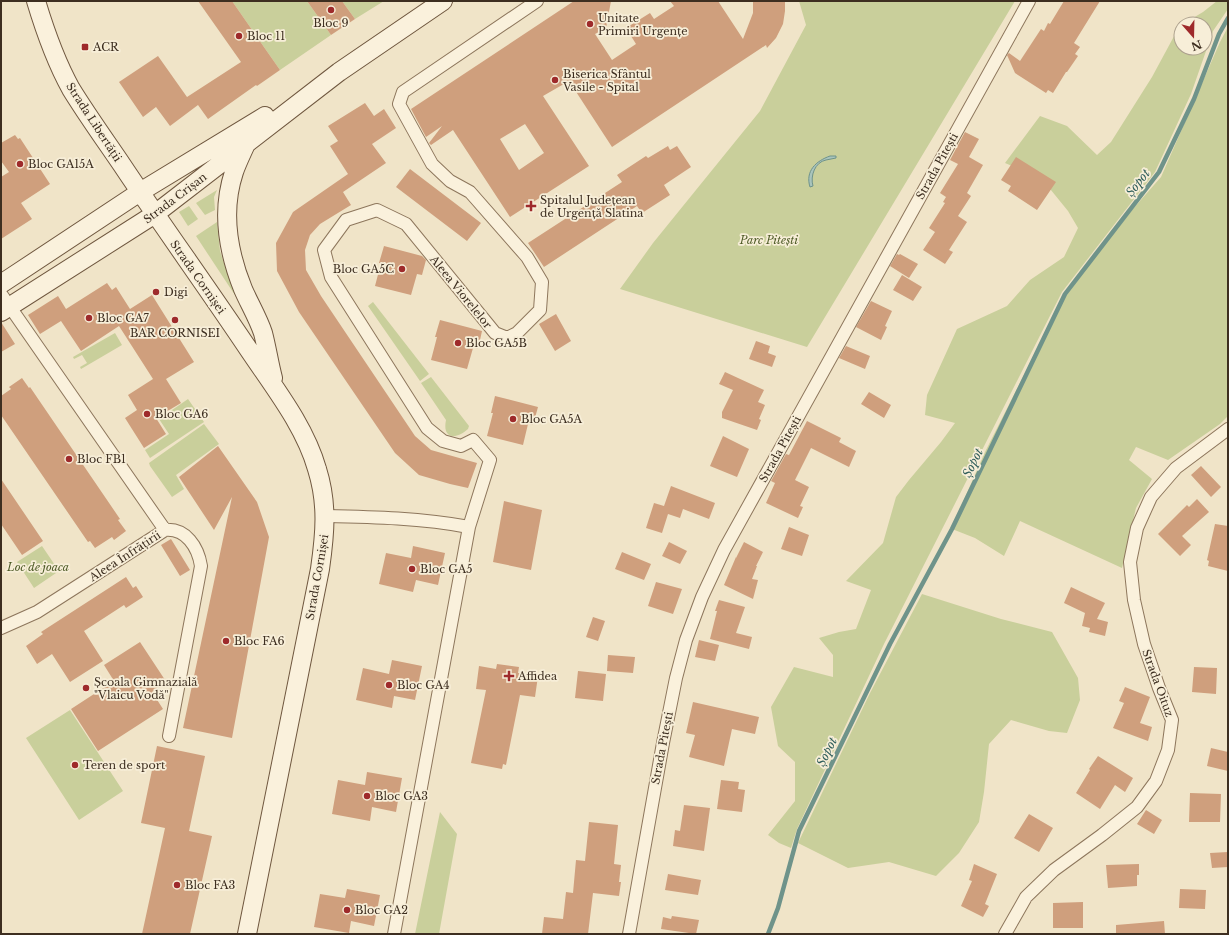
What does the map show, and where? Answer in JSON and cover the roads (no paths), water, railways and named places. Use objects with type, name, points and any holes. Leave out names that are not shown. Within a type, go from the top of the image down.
[{"type":"main road","name":"Strada Libertății","points":[[36,1],[49,41],[71,89],[155,214]]},
{"type":"main road","name":"Strada Crișan","points":[[4,304],[155,214],[339,72],[442,1]]},
{"type":"main road","name":"Strada Crișan","points":[[1,284],[140,192],[339,72]]},
{"type":"main road","points":[[246,144],[234,173],[230,191],[227,211],[227,233],[232,258],[242,288],[263,333],[275,388]]},
{"type":"main road","name":"Strada Cornișei","points":[[155,214],[293,416],[308,443],[324,496],[324,540],[320,570],[247,934]]},
{"type":"street","name":"Aleea Viorelelor","points":[[394,934],[469,527],[490,460],[473,440],[461,446],[444,441],[427,428],[331,277],[324,250],[346,220],[377,210],[406,224],[494,333],[509,338],[517,333],[540,310],[542,282],[527,257],[470,192],[450,181],[432,164],[399,104],[403,92],[538,1]]},
{"type":"street","name":"Strada Pitești","points":[[629,934],[676,678],[686,640],[702,597],[724,550],[1029,1]]},
{"type":"street","name":"Aleea Înfrățirii","points":[[1,628],[37,612],[165,530],[4,304]]},
{"type":"street","name":"Strada Oituz","points":[[1005,934],[1026,897],[1054,870],[1137,807],[1156,781],[1168,750],[1172,720],[1144,644],[1134,600],[1130,562],[1137,528],[1151,497],[1176,468],[1228,429]]},
{"type":"street","points":[[325,516],[411,519],[469,527]]},
{"type":"street","points":[[165,530],[173,529],[184,535],[193,544],[200,556],[201,566],[169,736]]},
{"type":"water","points":[[830,156],[836,156],[836,158],[822,161],[816,166],[812,178],[813,186],[810,187],[810,171],[820,161]]},
{"type":"waterway","name":"Șopot","points":[[768,934],[778,908],[799,831],[890,644],[952,529],[1065,294],[1159,172],[1194,99],[1219,34],[1228,18]]},
{"type":"place","name":"Bloc 9","points":[[331,10]]},
{"type":"place","name":"Unitate Primiri Urgențe","points":[[590,24]]},
{"type":"place","name":"Bloc 11","points":[[239,36]]},
{"type":"place","name":"ACR","points":[[85,47]]},
{"type":"place","name":"Biserica Sfântul Vasile - Spital","points":[[555,80]]},
{"type":"place","name":"Bloc GA15A","points":[[20,164]]},
{"type":"place","name":"Spitalul Județean de Urgență Slatina","points":[[531,206]]},
{"type":"place","name":"Bloc GA5C","points":[[402,269]]},
{"type":"place","name":"Digi","points":[[156,292]]},
{"type":"place","name":"Bloc GA7","points":[[89,318]]},
{"type":"place","name":"BAR CORNISEI","points":[[175,320]]},
{"type":"place","name":"Bloc GA5B","points":[[458,343]]},
{"type":"place","name":"Bloc GA6","points":[[147,414]]},
{"type":"place","name":"Bloc GA5A","points":[[513,419]]},
{"type":"place","name":"Bloc FB1","points":[[69,459]]},
{"type":"place","name":"Bloc GA5","points":[[412,569]]},
{"type":"place","name":"Bloc FA6","points":[[226,641]]},
{"type":"place","name":"Affidea","points":[[509,676]]},
{"type":"place","name":"Bloc GA4","points":[[389,685]]},
{"type":"place","name":"Școala Gimnazială \"Vlaicu Vodă\"","points":[[86,688]]},
{"type":"place","name":"Teren de sport","points":[[75,765]]},
{"type":"place","name":"Bloc GA3","points":[[367,796]]},
{"type":"place","name":"Bloc FA3","points":[[177,885]]},
{"type":"place","name":"Bloc GA2","points":[[347,910]]},
{"type":"park label","name":"Parc Pitești","points":[[769,240]]},
{"type":"park label","name":"Loc de joaca","points":[[38,567]]}]
